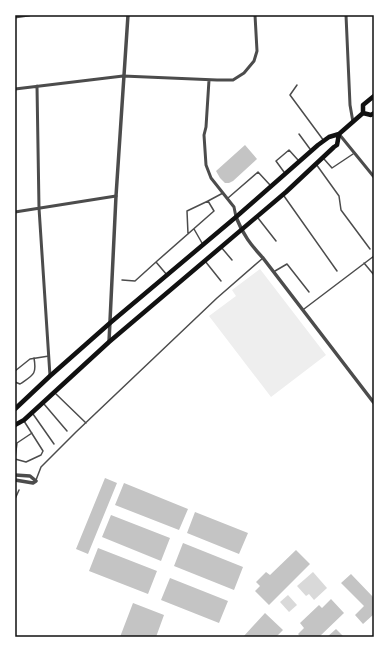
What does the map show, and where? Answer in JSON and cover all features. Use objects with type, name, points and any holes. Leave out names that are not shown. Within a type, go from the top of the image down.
[{"type":"main road","points":[[15,409],[110,323],[236,218],[311,151],[328,137],[339,134],[353,122],[363,113],[363,105],[374,96]]},
{"type":"main road","points":[[363,113],[371,115],[374,113]]},
{"type":"main road","points":[[15,425],[24,420],[109,342],[283,195],[336,145],[339,134]]},
{"type":"street","points":[[15,17],[28,15]]},
{"type":"street","points":[[109,342],[116,196],[128,15]]},
{"type":"street","points":[[15,89],[123,76],[233,80],[244,73],[251,66],[257,51],[255,15]]},
{"type":"street","points":[[346,15],[350,105],[353,122]]},
{"type":"street","points":[[209,80],[204,149],[206,165],[211,178],[234,207],[236,218],[246,240],[263,258],[374,403]]},
{"type":"street","points":[[36,86],[39,208],[50,376]]},
{"type":"street","points":[[339,134],[374,176]]},
{"type":"street","points":[[15,212],[116,196]]},
{"type":"street","points":[[15,475],[30,476],[36,481]]},
{"type":"street","points":[[15,480],[33,483],[36,481]]},
{"type":"lane","points":[[297,85],[290,95],[324,140]]},
{"type":"lane","points":[[299,134],[311,151]]},
{"type":"lane","points":[[285,174],[276,162],[290,150],[300,161]]},
{"type":"lane","points":[[323,158],[332,168],[355,152]]},
{"type":"lane","points":[[316,164],[339,196],[341,210],[370,249]]},
{"type":"lane","points":[[227,199],[258,172],[271,186]]},
{"type":"lane","points":[[188,234],[187,211],[223,193]]},
{"type":"lane","points":[[283,195],[337,271]]},
{"type":"lane","points":[[122,280],[135,281],[214,212],[208,201]]},
{"type":"lane","points":[[257,217],[276,241]]},
{"type":"lane","points":[[194,229],[203,244]]},
{"type":"lane","points":[[221,248],[232,260]]},
{"type":"lane","points":[[302,310],[374,256]]},
{"type":"lane","points":[[36,481],[41,467],[217,298],[263,258]]},
{"type":"lane","points":[[205,261],[221,281]]},
{"type":"lane","points":[[156,262],[167,275]]},
{"type":"lane","points":[[273,272],[287,264],[309,292]]},
{"type":"lane","points":[[364,264],[374,275]]},
{"type":"lane","points":[[15,371],[30,359],[49,356]]},
{"type":"lane","points":[[15,382],[20,384],[34,375],[36,368],[34,358]]},
{"type":"lane","points":[[54,392],[86,423]]},
{"type":"lane","points":[[43,403],[67,431]]},
{"type":"lane","points":[[32,413],[54,444]]},
{"type":"lane","points":[[24,420],[32,433],[43,451],[41,455],[26,462],[15,459],[17,443],[32,433]]},
{"type":"lane","points":[[15,499],[19,490]]},
{"type":"shaded area","points":[[260,269],[326,355],[271,397],[209,316],[236,296],[232,290]]},
{"type":"shaded area","points":[[313,572],[327,588],[314,600],[309,594],[306,596],[297,586]]},
{"type":"shaded area","points":[[288,595],[297,605],[289,612],[280,602]]},
{"type":"building","points":[[245,145],[257,159],[233,181],[225,183],[216,171]]},
{"type":"building","points":[[105,478],[117,483],[88,554],[76,549]]},
{"type":"building","points":[[124,483],[188,509],[179,530],[115,505]]},
{"type":"building","points":[[195,512],[248,533],[239,554],[187,533]]},
{"type":"building","points":[[111,515],[170,538],[161,561],[102,537]]},
{"type":"building","points":[[183,543],[243,567],[234,590],[174,566]]},
{"type":"building","points":[[98,548],[157,571],[148,594],[89,571]]},
{"type":"building","points":[[296,550],[310,564],[269,605],[255,591],[260,586],[256,582],[266,572],[270,575]]},
{"type":"building","points":[[351,574],[374,598],[374,614],[363,624],[355,615],[364,606],[341,583]]},
{"type":"building","points":[[170,578],[228,601],[219,623],[161,600]]},
{"type":"building","points":[[331,599],[344,613],[319,637],[301,637],[298,634],[304,628],[300,623],[319,605],[322,608]]},
{"type":"building","points":[[133,603],[164,615],[156,637],[120,637]]},
{"type":"building","points":[[265,613],[283,630],[276,637],[243,637]]},
{"type":"building","points":[[336,629],[344,637],[327,637]]}]
